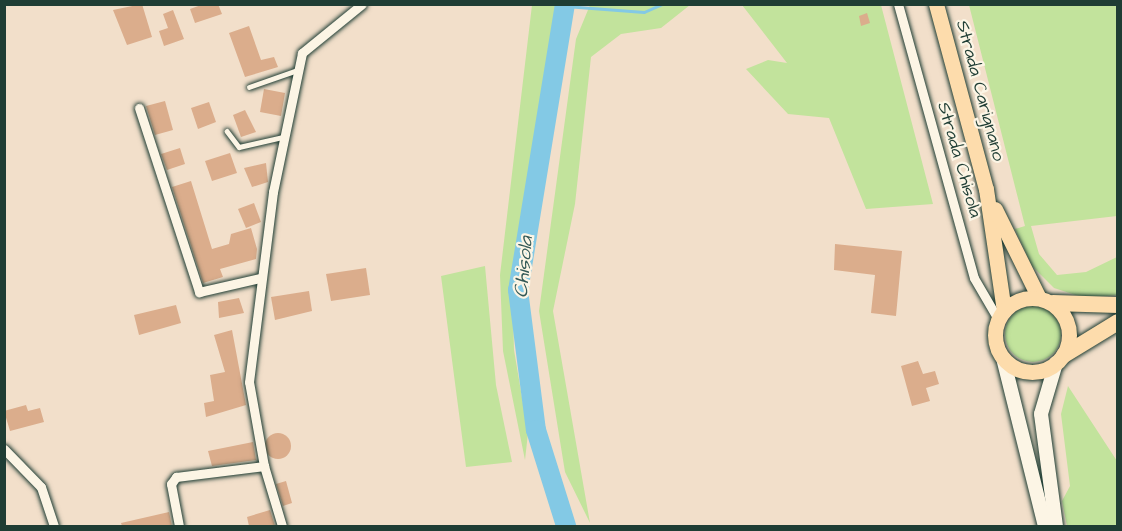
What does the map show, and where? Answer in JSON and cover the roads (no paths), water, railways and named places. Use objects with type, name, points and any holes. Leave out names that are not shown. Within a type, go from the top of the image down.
[{"type":"highway","points":[[1046,300],[1118,306]]},
{"type":"highway","points":[[1060,359],[1118,322]]},
{"type":"main road","name":"Strada Carignano","points":[[936,6],[986,189]]},
{"type":"main road","points":[[986,189],[1001,315],[996,342],[1003,358],[1045,526]]},
{"type":"main road","points":[[986,189],[1046,300],[1068,321],[1060,359],[1041,414],[1056,526]]},
{"type":"main road","points":[[1001,315],[1019,300],[1046,300]]},
{"type":"main road","points":[[1003,358],[1026,371],[1060,359]]},
{"type":"street","points":[[282,526],[264,466],[249,382],[260,278],[283,137],[296,71],[302,53],[362,4]]},
{"type":"street","name":"Strada Chisola","points":[[898,4],[974,278],[986,306],[1001,315]]},
{"type":"street","points":[[139,108],[198,292],[260,278]]},
{"type":"street","points":[[4,449],[41,487],[54,526]]},
{"type":"street","points":[[179,526],[171,484],[176,477],[264,466]]},
{"type":"lane","points":[[249,87],[296,71]]},
{"type":"lane","points":[[227,131],[239,147],[283,137]]},
{"type":"waterway","name":"Chisola","points":[[565,4],[518,290],[536,430],[566,526]]},
{"type":"waterway","points":[[565,6],[644,12],[662,4]]}]
